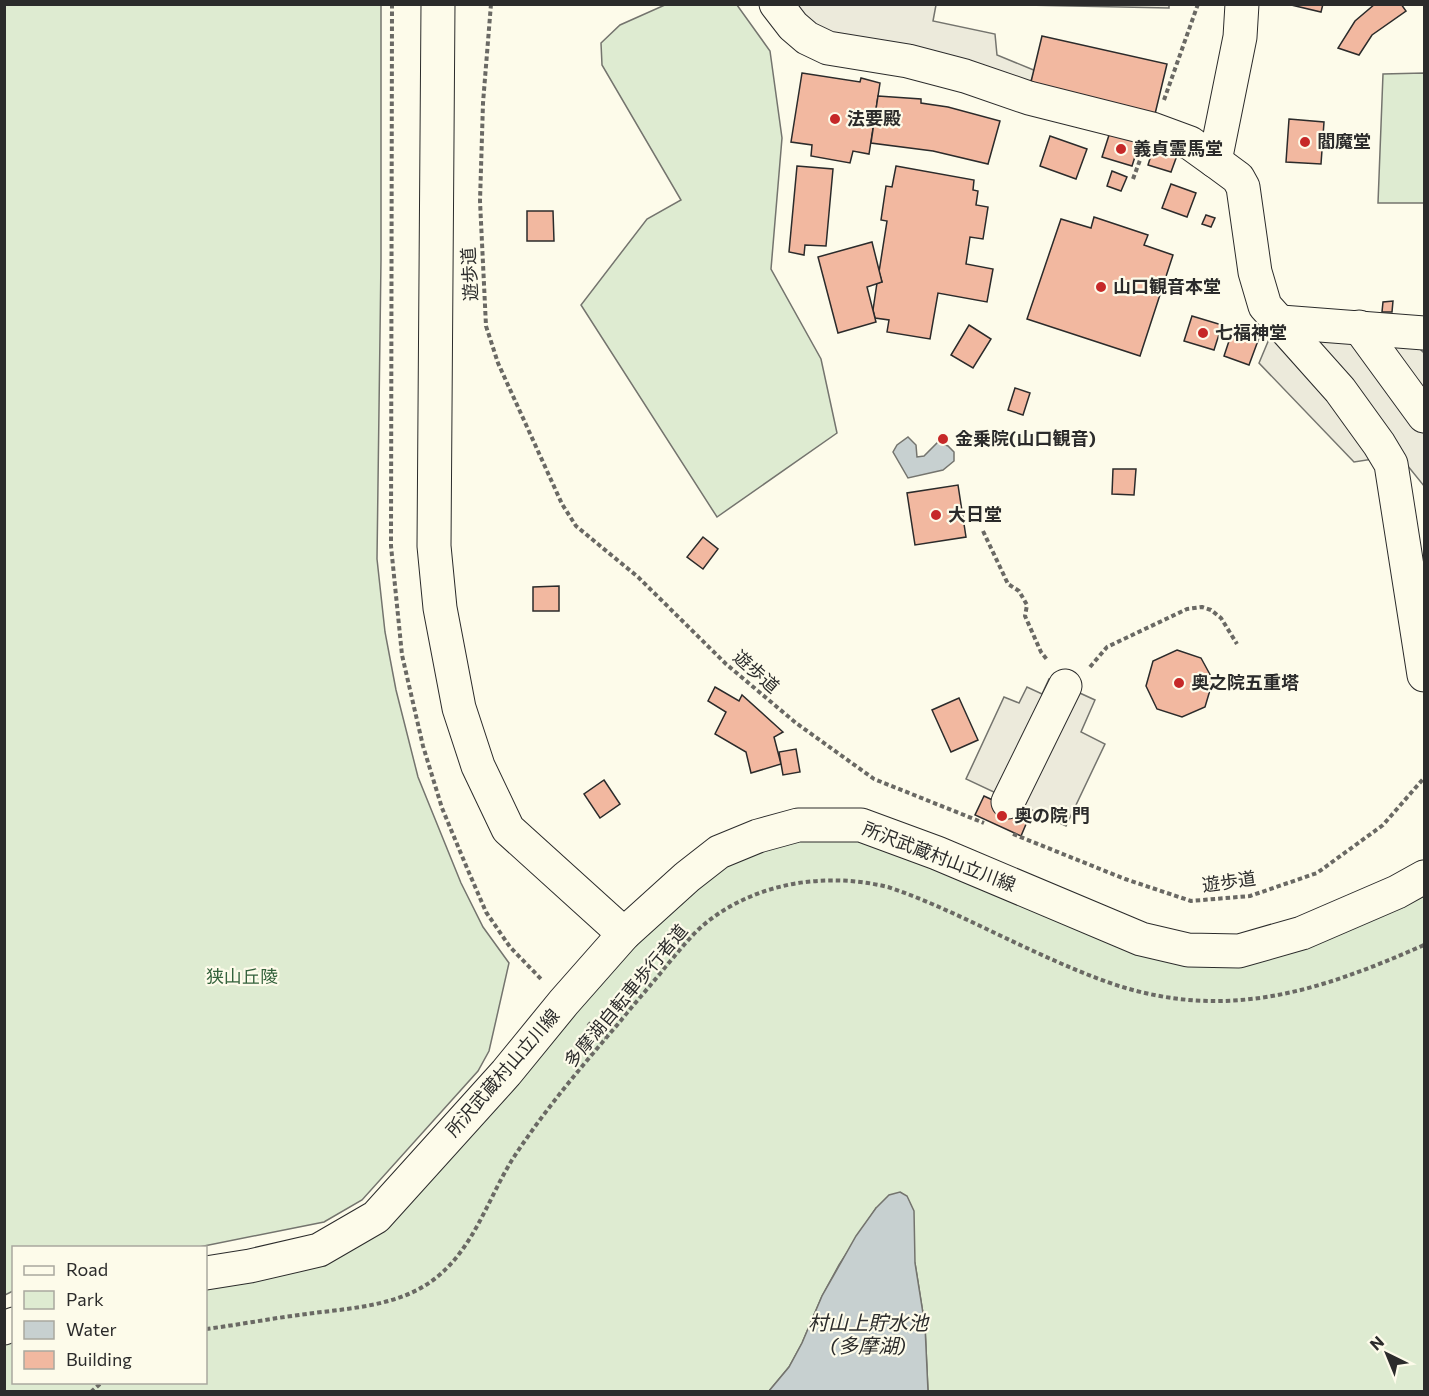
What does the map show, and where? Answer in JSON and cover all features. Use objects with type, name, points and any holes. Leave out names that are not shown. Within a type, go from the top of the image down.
[{"type":"street","points":[[438,4],[434,546],[440,608],[449,659],[459,708],[478,766],[508,829],[624,934]]},
{"type":"street","points":[[776,4],[793,26],[807,38],[828,48],[908,61],[965,76],[1029,98],[1152,129],[1190,143],[1238,178],[1243,187],[1255,272],[1265,306],[1340,390],[1379,444],[1390,464],[1425,675]]},
{"type":"street","points":[[1215,161],[1240,37],[1242,4]]},
{"type":"street","points":[[1281,322],[1425,333]]},
{"type":"street","points":[[1359,327],[1425,416]]},
{"type":"street","points":[[1001,820],[1073,679]]},
{"type":"street","name":"所沢武蔵村山立川線","points":[[207,1273],[250,1266],[319,1250],[376,1217],[506,1073],[624,934],[687,877],[719,852],[759,836],[798,825],[861,825],[937,853],[1141,939],[1188,950],[1239,951],[1302,933],[1397,892],[1425,877]]},
{"type":"path","name":"遊歩道","points":[[491,4],[483,103],[480,201],[486,326],[498,363],[562,504],[576,526],[638,577],[726,664],[796,723],[874,778],[1001,820],[1125,879],[1191,900],[1250,896],[1317,873],[1383,825],[1425,778]]},
{"type":"path","points":[[1177,66],[1198,4]]},
{"type":"path","points":[[1132,179],[1138,164]]},
{"type":"path","points":[[983,531],[1008,585],[1019,591],[1027,605],[1026,616],[1041,652]]},
{"type":"path","points":[[1073,679],[1091,666],[1107,647],[1187,609],[1202,607],[1211,610],[1221,618],[1237,644]]},
{"type":"path","name":"多摩湖自転車歩行者道","points":[[207,1329],[388,1302],[409,1294],[436,1278],[464,1248],[492,1194],[526,1139],[606,1038],[681,949],[708,922],[733,906],[764,891],[821,880],[872,883],[888,887],[1114,984],[1176,999],[1227,1002],[1258,1000],[1289,994],[1322,986],[1425,945]]},
{"type":"green space","points":[[667,4],[737,5],[770,51],[782,138],[771,269],[821,359],[837,433],[717,517],[581,305],[647,219],[681,200],[602,65],[601,43],[620,25]]},
{"type":"green space","name":"狭山丘陵","points":[[4,5],[381,5],[381,260],[377,559],[385,632],[396,690],[418,777],[461,883],[483,927],[509,963],[489,1051],[478,1071],[362,1200],[324,1222],[204,1246],[12,1246],[12,1292],[5,1295]]},
{"type":"green space","points":[[1424,73],[1424,203],[1378,203],[1383,74]]},
{"type":"green space","points":[[861,825],[1141,939],[1239,951],[1424,877],[1424,1391],[928,1391],[925,1326],[915,1263],[876,1208],[822,1296],[789,1367],[769,1391],[5,1392],[5,1328],[12,1324],[12,1384],[207,1384],[207,1273],[376,1217],[719,852]]},
{"type":"shaded area","points":[[790,5],[936,5],[933,21],[995,34],[997,55],[1036,71],[1029,84],[814,32]]},
{"type":"shaded area","points":[[1024,5],[1169,5],[1169,8]]},
{"type":"shaded area","points":[[1272,332],[1410,339],[1424,353],[1424,486],[1399,455],[1354,462],[1259,363]]},
{"type":"shaded area","points":[[1049,679],[1095,700],[1081,732],[1105,744],[1066,826],[966,779],[1004,697],[1019,703],[1027,687],[1042,694]]},
{"type":"water","points":[[908,437],[916,445],[917,457],[924,456],[938,442],[948,446],[954,452],[954,461],[943,470],[908,478],[893,452],[897,445]]},
{"type":"water","name":"村山上貯水池 (多摩湖)","points":[[900,1192],[907,1196],[914,1211],[915,1263],[925,1326],[928,1391],[769,1391],[789,1367],[822,1296],[856,1236],[876,1208],[889,1195]]},
{"type":"building","points":[[1287,4],[1323,4],[1321,12]]},
{"type":"building","points":[[1375,4],[1401,4],[1406,11],[1372,35],[1359,55],[1338,48],[1355,21]]},
{"type":"building","points":[[1042,36],[1167,64],[1155,114],[1030,86]]},
{"type":"building","name":"法要殿","points":[[802,73],[860,82],[861,78],[880,83],[869,154],[853,151],[850,163],[811,156],[812,145],[791,142]]},
{"type":"building","points":[[878,96],[921,99],[921,103],[948,107],[1000,121],[988,164],[933,151],[871,143]]},
{"type":"building","name":"閻魔堂","points":[[1289,119],[1324,122],[1321,164],[1286,162]]},
{"type":"building","name":"義貞霊馬堂","points":[[1110,132],[1140,141],[1132,166],[1102,157]]},
{"type":"building","points":[[1050,136],[1087,149],[1076,179],[1040,166]]},
{"type":"building","points":[[1155,143],[1179,150],[1171,172],[1148,165]]},
{"type":"building","points":[[797,166],[833,169],[826,246],[805,245],[804,255],[789,252]]},
{"type":"building","points":[[896,166],[974,180],[973,190],[978,191],[976,205],[988,207],[983,239],[970,237],[966,264],[993,269],[987,302],[938,293],[930,339],[887,332],[889,320],[875,318],[873,310],[877,283],[882,282],[879,272],[887,221],[881,220],[886,186],[892,187]]},
{"type":"building","points":[[1112,171],[1127,177],[1121,191],[1107,186]]},
{"type":"building","points":[[1171,184],[1196,193],[1187,217],[1162,208]]},
{"type":"building","points":[[527,211],[553,211],[554,241],[527,241]]},
{"type":"building","points":[[1206,215],[1215,218],[1211,227],[1202,224]]},
{"type":"building","name":"山口観音本堂","points":[[1094,217],[1148,235],[1144,245],[1173,255],[1140,356],[1027,319],[1061,219],[1091,228]]},
{"type":"building","points":[[872,242],[882,282],[867,287],[876,322],[838,333],[818,257]]},
{"type":"building","points":[[1393,301],[1392,312],[1382,312],[1383,302]]},
{"type":"building","name":"七福神堂","points":[[1192,316],[1222,325],[1214,350],[1184,341]]},
{"type":"building","points":[[969,325],[991,339],[973,368],[951,355]]},
{"type":"building","points":[[1233,329],[1259,338],[1249,365],[1224,356]]},
{"type":"building","points":[[1015,388],[1030,393],[1023,415],[1008,410]]},
{"type":"building","points":[[1113,469],[1136,469],[1134,495],[1112,494]]},
{"type":"building","name":"大日堂","points":[[958,485],[966,537],[915,545],[907,493]]},
{"type":"building","points":[[703,537],[718,549],[703,569],[687,557]]},
{"type":"building","points":[[559,586],[559,611],[533,611],[533,587]]},
{"type":"building","name":"奥之院五重塔","points":[[1177,650],[1201,658],[1213,680],[1205,707],[1182,717],[1157,709],[1146,686],[1153,661]]},
{"type":"building","points":[[715,687],[739,701],[742,695],[783,732],[774,737],[781,764],[751,773],[746,752],[715,734],[726,712],[708,701]]},
{"type":"building","points":[[959,698],[978,740],[951,752],[932,710]]},
{"type":"building","points":[[796,749],[800,772],[783,775],[779,752]]},
{"type":"building","points":[[604,780],[620,804],[600,818],[584,794]]},
{"type":"building","name":"奥の院 門","points":[[984,796],[1029,817],[1021,836],[975,815]]},
{"type":"place","name":"法要殿","points":[[835,119]]},
{"type":"place","name":"閻魔堂","points":[[1305,142]]},
{"type":"place","name":"義貞霊馬堂","points":[[1121,149]]},
{"type":"place","name":"山口観音本堂","points":[[1101,287]]},
{"type":"place","name":"七福神堂","points":[[1203,333]]},
{"type":"place","name":"金乗院(山口観音)","points":[[943,439]]},
{"type":"place","name":"大日堂","points":[[936,515]]},
{"type":"place","name":"奥之院五重塔","points":[[1179,683]]},
{"type":"place","name":"奥の院 門","points":[[1002,816]]}]
